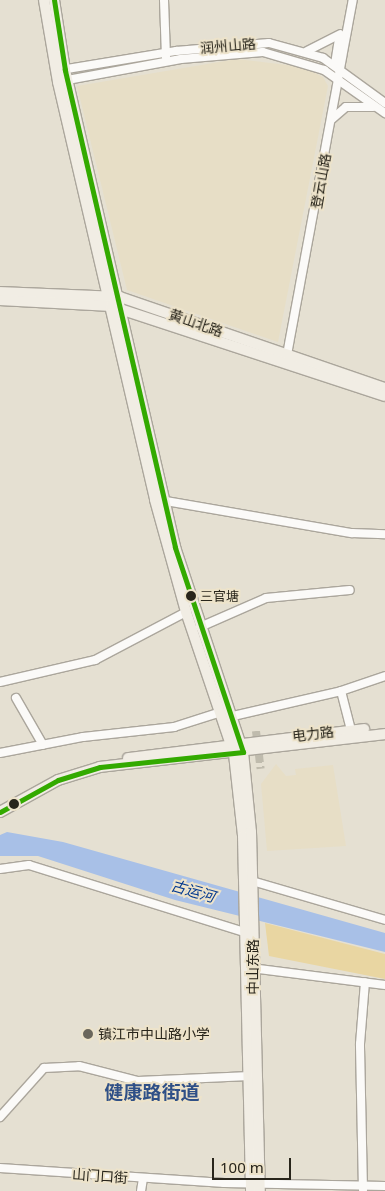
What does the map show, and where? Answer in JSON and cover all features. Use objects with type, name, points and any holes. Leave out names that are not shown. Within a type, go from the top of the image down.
[{"type":"main road","points":[[44,0],[110,300],[186,612],[221,712],[238,749]]},
{"type":"main road","points":[[54,0],[61,76],[120,298],[160,500],[200,627],[233,716],[238,749]]},
{"type":"main road","name":"黄山北路","points":[[0,292],[110,300],[122,308],[385,388]]},
{"type":"main road","name":"黄山北路","points":[[0,300],[110,300],[120,298],[284,357],[385,396]]},
{"type":"main road","name":"电力路","points":[[238,749],[351,730],[385,728]]},
{"type":"main road","name":"电力路","points":[[238,749],[385,734]]},
{"type":"main road","points":[[0,806],[58,774],[91,764],[238,749]]},
{"type":"main road","points":[[0,812],[58,780],[100,767],[238,749]]},
{"type":"main road","name":"中山东路","points":[[238,749],[250,885],[250,1076],[256,1188]]},
{"type":"main road","name":"中山东路","points":[[249,921],[244,932],[249,968],[256,1188]]},
{"type":"street","points":[[164,0],[166,58]]},
{"type":"street","name":"登云山路","points":[[284,357],[332,119],[340,34],[351,0]]},
{"type":"street","name":"登云山路","points":[[337,66],[351,0]]},
{"type":"street","points":[[307,51],[340,34]]},
{"type":"street","name":"润州山路","points":[[61,76],[250,42],[307,51],[337,66],[385,103]]},
{"type":"street","name":"润州山路","points":[[166,58],[247,50],[300,60],[336,77],[385,113]]},
{"type":"street","name":"登云山路","points":[[284,357],[336,77]]},
{"type":"street","points":[[332,119],[346,107],[377,107]]},
{"type":"street","points":[[160,500],[352,534],[385,534]]},
{"type":"street","points":[[200,627],[266,598],[350,590]]},
{"type":"street","points":[[0,682],[95,660],[186,612]]},
{"type":"street","points":[[233,716],[341,691],[385,676]]},
{"type":"street","points":[[341,691],[351,730]]},
{"type":"street","points":[[16,698],[43,745]]},
{"type":"street","points":[[0,753],[43,745],[174,727],[221,712]]},
{"type":"street","points":[[0,869],[29,865],[244,932]]},
{"type":"street","points":[[250,885],[385,920]]},
{"type":"street","points":[[249,968],[385,985]]},
{"type":"street","points":[[363,1188],[360,1044],[365,982]]},
{"type":"street","points":[[0,1118],[44,1068],[79,1066],[138,1082],[250,1076]]},
{"type":"street","name":"山门口街","points":[[0,1168],[256,1188],[363,1188],[385,1186]]},
{"type":"street","points":[[142,1191],[143,1179]]},
{"type":"shaded area","points":[[237,59],[303,67],[323,77],[328,86],[278,342],[127,290],[77,86]]},
{"type":"shaded area","points":[[276,764],[286,776],[296,775],[295,769],[333,765],[346,846],[267,851],[261,784]]},
{"type":"shaded area","points":[[265,923],[385,954],[385,979],[269,956]]},
{"type":"water","name":"古运河","points":[[7,832],[63,842],[385,933],[385,952],[175,900],[38,856],[0,856],[0,835]]},
{"type":"tunnel","points":[[256,731],[261,769]]},
{"type":"transit line","points":[[0,812],[58,780],[100,767],[243,752],[175,547],[65,70],[54,0]]},
{"type":"place","name":"三官塘","points":[[191,596]]},
{"type":"place","name":"镇江市中山路小学","points":[[88,1034]]},
{"type":"district","name":"健康路街道","points":[[152,1093]]}]
